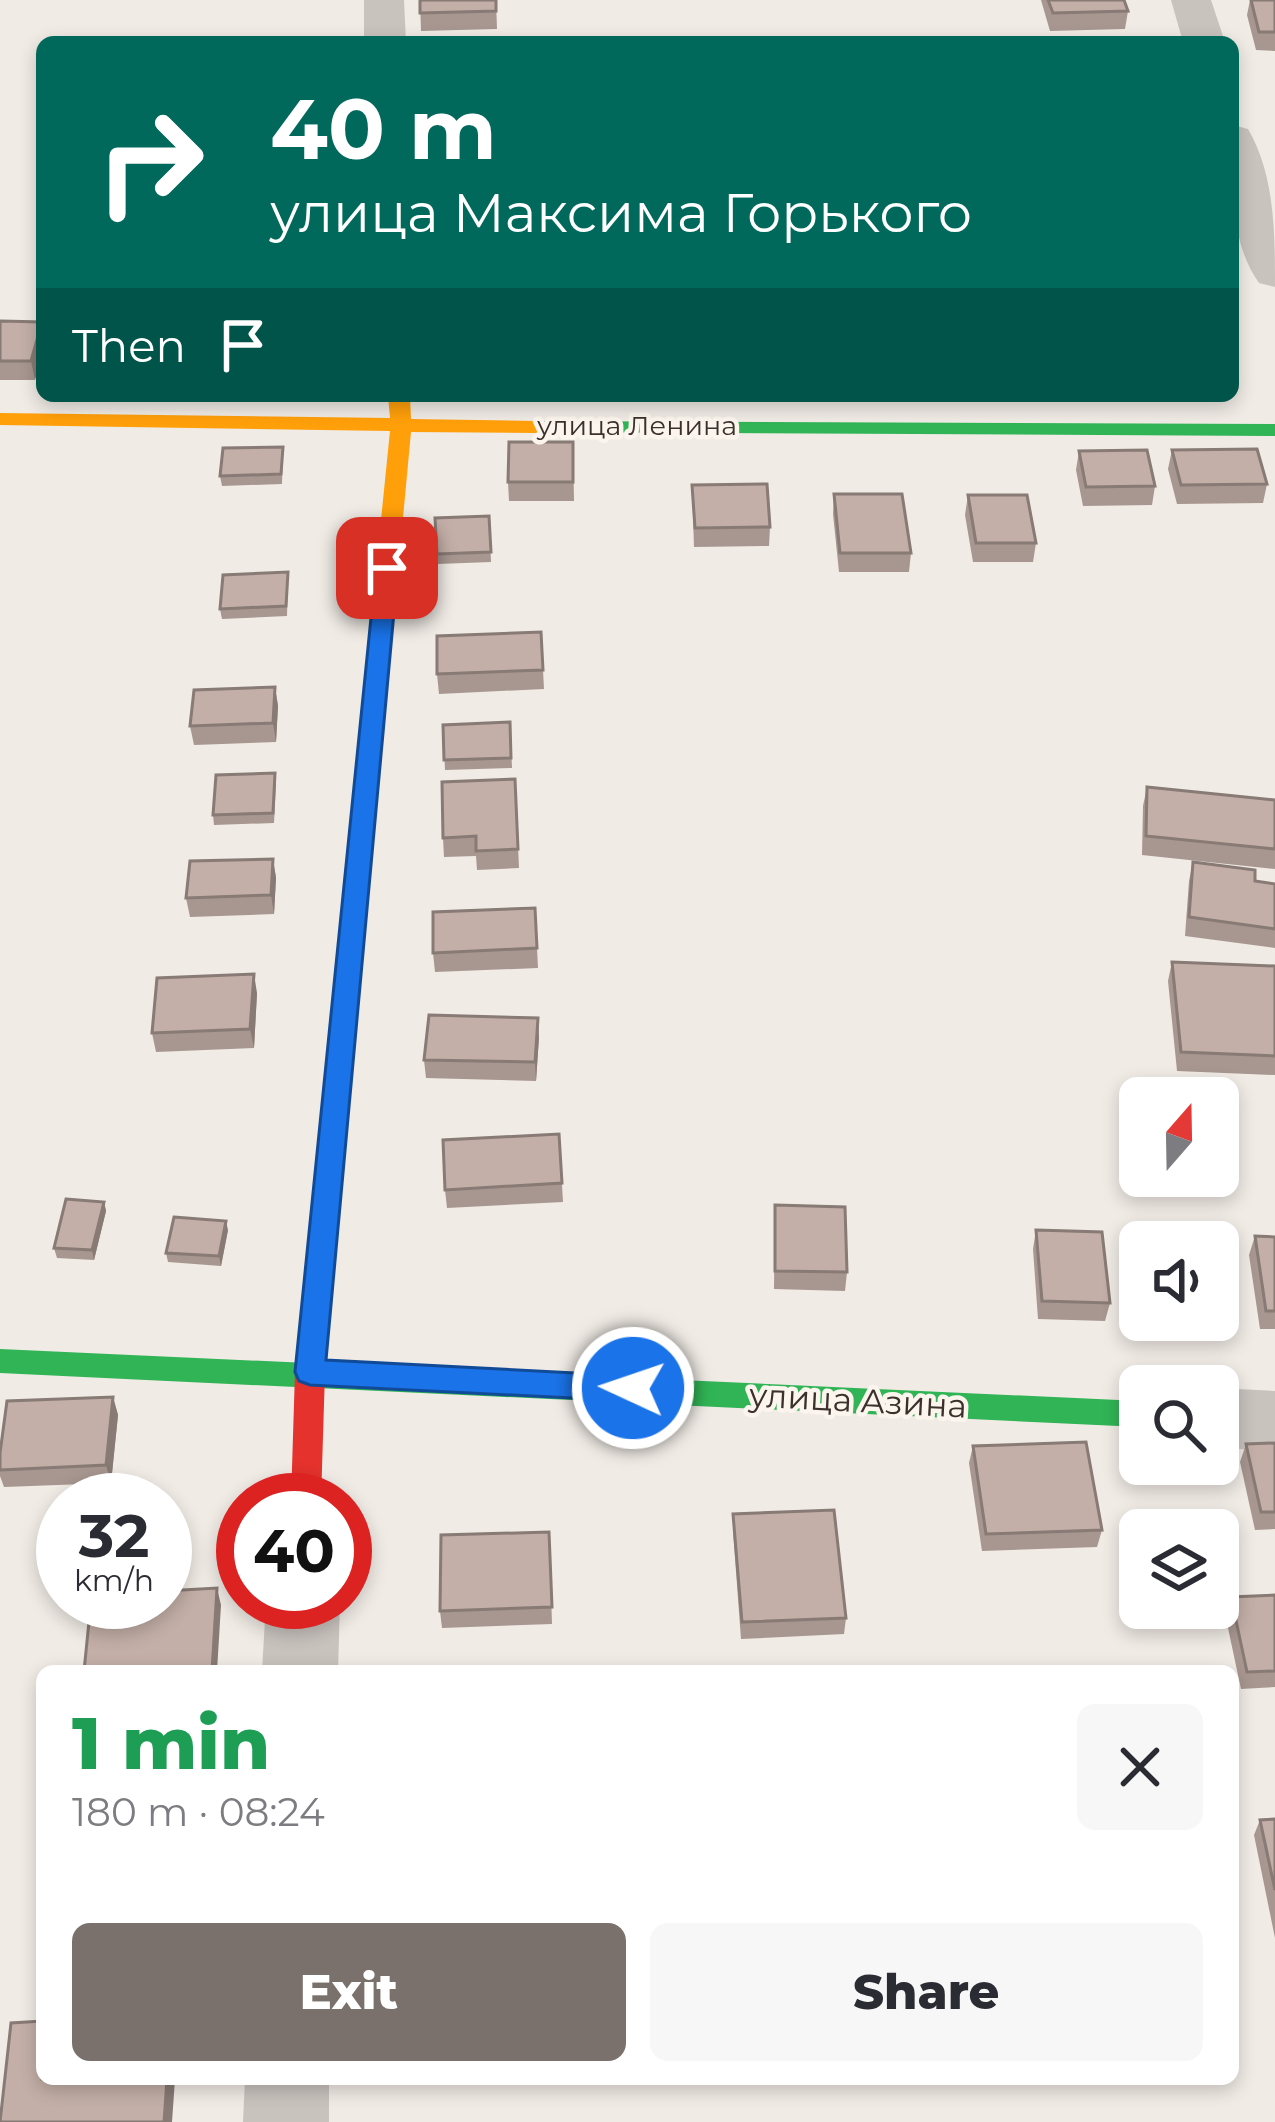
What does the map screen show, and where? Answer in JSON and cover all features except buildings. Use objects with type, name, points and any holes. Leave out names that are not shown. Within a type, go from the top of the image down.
[{"type":"street","points":[[384,0],[385,36]]},
{"type":"street","points":[[1192,0],[1202,36]]},
{"type":"street","points":[[1250,159],[1275,273]]},
{"type":"street","points":[[307,1473],[310,1372],[399,402]]},
{"type":"street","name":"улица Ленина","points":[[0,419],[1275,430]]},
{"type":"street","name":"улица Азина","points":[[0,1361],[1119,1413]]},
{"type":"street","points":[[1239,1419],[1275,1421]]},
{"type":"street","points":[[301,1665],[302,1629]]},
{"type":"street","points":[[286,2122],[287,2085]]},
{"type":"traffic: fast","points":[[536,427],[1275,430]]},
{"type":"traffic: fast","points":[[0,1361],[1119,1413]]},
{"type":"traffic: slow","points":[[366,786],[401,426],[399,402]]},
{"type":"traffic: slow","points":[[0,419],[536,427]]},
{"type":"traffic: jam","points":[[307,1473],[310,1372],[366,786]]},
{"type":"route","points":[[387,568],[310,1372],[633,1388]]}]
